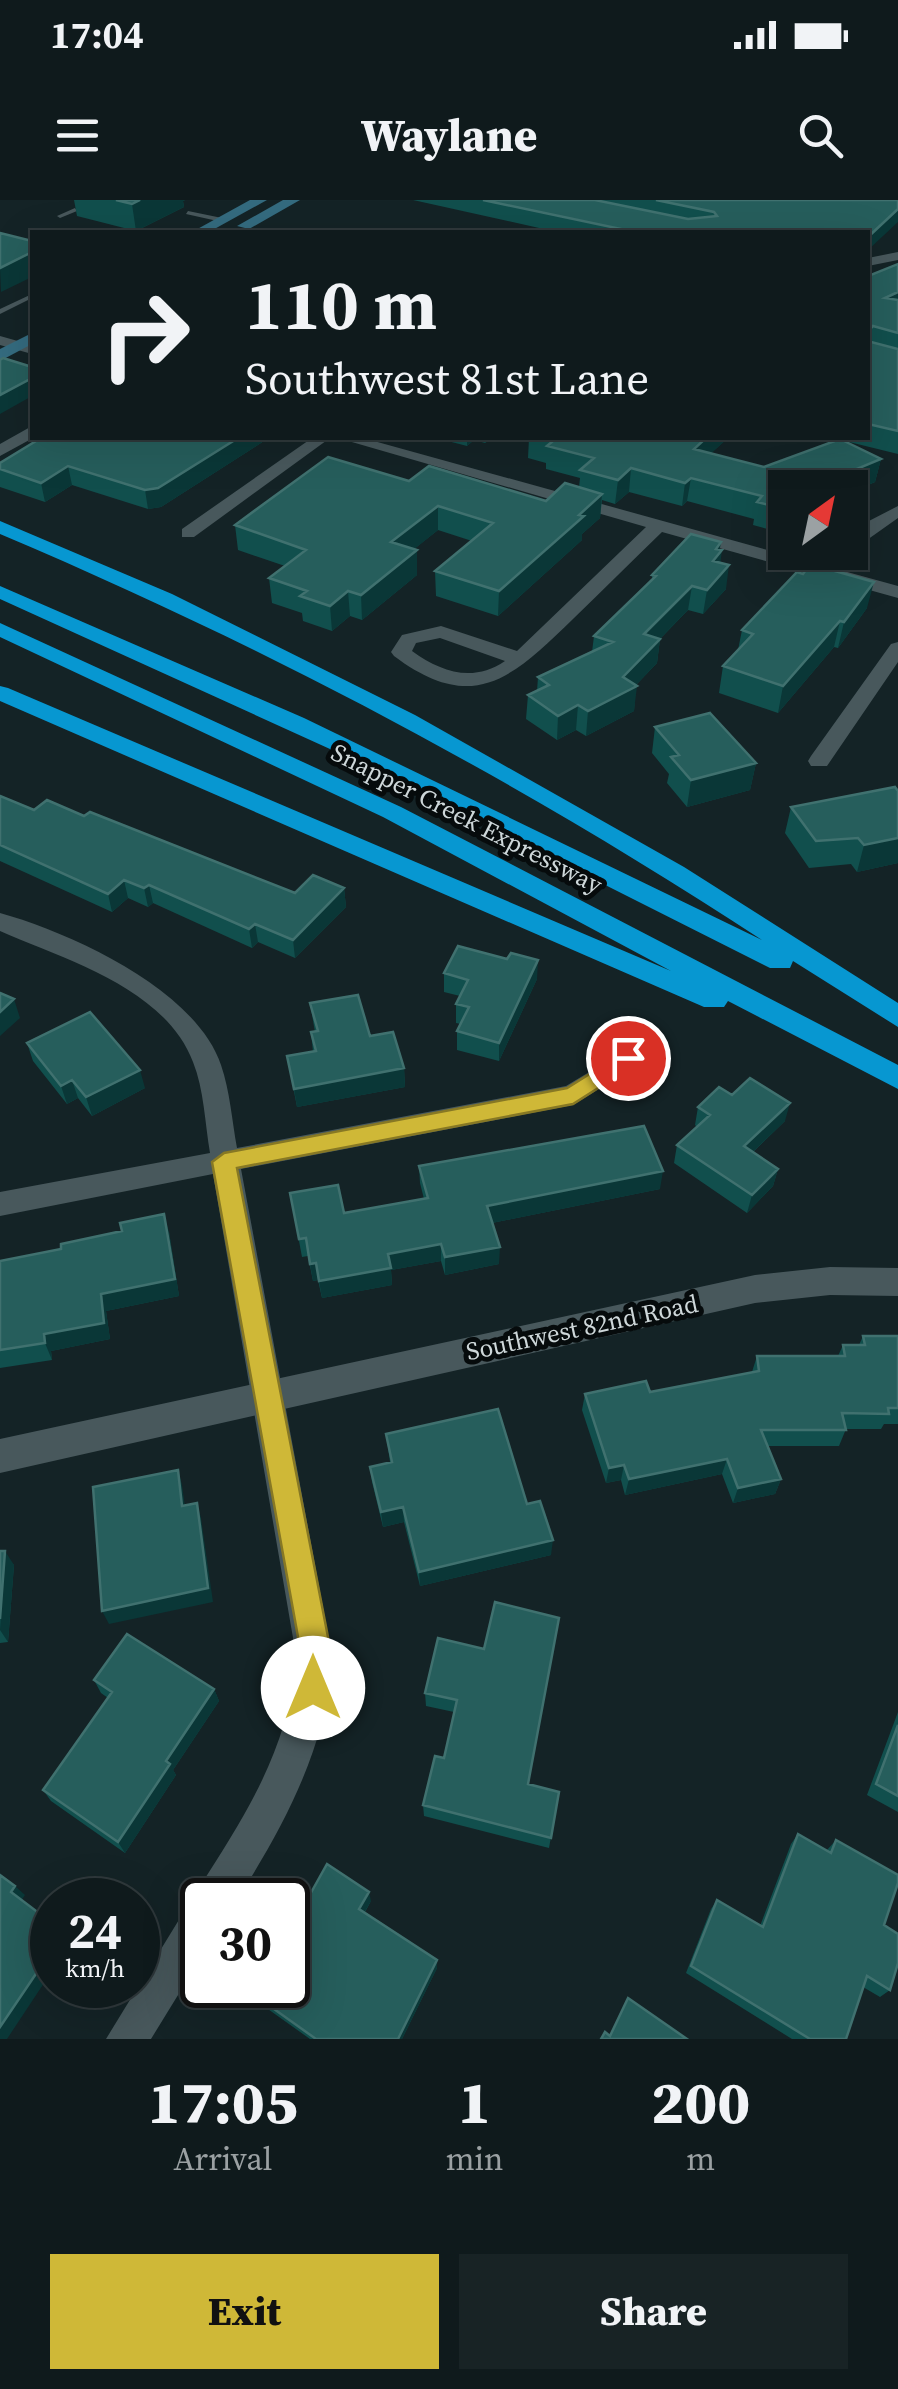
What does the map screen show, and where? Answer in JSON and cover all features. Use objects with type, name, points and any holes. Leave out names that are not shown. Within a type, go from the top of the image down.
[{"type":"highway","points":[[0,527],[210,620],[453,746],[644,854],[898,1019]]},
{"type":"highway","name":"Snapper Creek Expressway","points":[[0,592],[378,760],[898,1019]]},
{"type":"highway","name":"Snapper Creek Expressway","points":[[0,629],[392,812],[898,1079]]},
{"type":"highway","points":[[0,693],[898,1079]]},
{"type":"main road","points":[[203,230],[260,200]]},
{"type":"main road","points":[[237,230],[293,200]]},
{"type":"main road","points":[[0,338],[30,320]]},
{"type":"main road","points":[[0,356],[28,344]]},
{"type":"street","points":[[0,338],[28,344]]},
{"type":"street","points":[[0,451],[30,433]]},
{"type":"street","points":[[188,534],[319,440]]},
{"type":"street","points":[[353,440],[898,592]]},
{"type":"street","points":[[868,529],[898,511]]},
{"type":"street","points":[[520,659],[441,632],[410,638],[401,652],[450,677],[493,679],[520,659],[659,525]]},
{"type":"street","points":[[819,761],[898,648]]},
{"type":"street","points":[[0,921],[148,992],[190,1026],[204,1053],[313,1637],[313,1688],[296,1761],[274,1805],[228,1878]]},
{"type":"street","points":[[0,1204],[573,1095],[628,1058]]},
{"type":"street","name":"Southwest 82nd Road","points":[[0,1456],[756,1289],[830,1281],[898,1282]]},
{"type":"street","points":[[127,2039],[180,1954]]},
{"type":"lane","points":[[60,216],[75,210]]},
{"type":"lane","points":[[188,213],[222,220]]},
{"type":"lane","points":[[0,312],[30,297]]},
{"type":"building","points":[[483,200],[595,200],[688,219],[717,216],[714,212],[656,200],[898,200],[898,209],[870,235],[870,230],[626,230]]},
{"type":"building","points":[[0,233],[30,240],[30,253],[0,268]]},
{"type":"building","points":[[898,264],[898,292],[885,298],[898,300],[898,333],[873,326],[870,329],[870,275]]},
{"type":"building","points":[[870,336],[871,342],[898,349],[898,431],[870,424]]},
{"type":"building","points":[[0,360],[30,366],[30,379],[0,395]]},
{"type":"building","points":[[38,440],[235,440],[158,488],[145,490],[68,466],[41,483],[0,469],[0,463]]},
{"type":"building","points":[[548,440],[704,440],[694,449],[764,467],[842,440],[881,459],[854,470],[768,470],[768,505],[757,502],[762,496],[691,478],[685,483],[631,468],[618,480],[580,470],[594,458],[547,446],[553,441]]},
{"type":"building","points":[[328,457],[409,481],[429,466],[546,501],[565,483],[602,494],[579,515],[584,516],[499,591],[435,571],[493,523],[438,506],[391,542],[417,550],[361,595],[348,591],[330,606],[300,596],[307,591],[269,578],[306,550],[235,525]]},
{"type":"building","points":[[691,534],[721,542],[716,549],[722,550],[713,561],[729,565],[707,590],[692,586],[644,634],[660,639],[623,677],[637,686],[588,711],[578,705],[558,716],[528,695],[549,685],[538,677],[613,642],[594,636],[656,576],[652,575]]},
{"type":"building","points":[[806,570],[831,570],[874,582],[844,622],[840,621],[783,686],[723,666],[753,634],[742,630],[797,572],[803,574]]},
{"type":"building","points":[[710,713],[756,763],[691,780],[671,757],[679,755],[655,727]]},
{"type":"building","points":[[895,787],[898,838],[864,845],[858,838],[816,841],[791,807]]},
{"type":"building","points":[[0,796],[34,810],[47,800],[84,816],[90,812],[295,893],[313,875],[344,888],[293,940],[255,924],[249,929],[149,885],[144,888],[124,880],[108,894],[0,845]]},
{"type":"building","points":[[458,946],[507,959],[511,953],[538,960],[499,1043],[457,1031],[469,1007],[456,1004],[468,980],[444,973]]},
{"type":"building","points":[[0,993],[14,999],[0,1012]]},
{"type":"building","points":[[358,995],[370,1036],[393,1032],[404,1068],[294,1089],[287,1056],[316,1051],[311,1032],[318,1031],[310,1003]]},
{"type":"building","points":[[90,1012],[140,1070],[86,1097],[72,1080],[61,1086],[27,1043]]},
{"type":"building","points":[[750,1078],[790,1103],[744,1146],[778,1169],[752,1195],[677,1145],[710,1115],[698,1107],[719,1087],[732,1095]]},
{"type":"building","points":[[644,1126],[663,1171],[487,1206],[500,1247],[445,1257],[441,1244],[388,1254],[391,1268],[319,1281],[316,1263],[310,1264],[306,1238],[299,1239],[290,1193],[338,1185],[344,1213],[428,1198],[419,1166]]},
{"type":"building","points":[[164,1214],[175,1279],[101,1294],[104,1323],[44,1334],[45,1343],[0,1350],[0,1261],[61,1249],[61,1244],[122,1231],[120,1223]]},
{"type":"building","points":[[863,1336],[898,1336],[898,1408],[888,1408],[889,1414],[842,1413],[846,1430],[761,1430],[781,1479],[738,1488],[727,1459],[629,1479],[624,1465],[609,1468],[585,1394],[646,1381],[650,1392],[759,1371],[757,1356],[845,1356],[843,1345],[865,1345]]},
{"type":"building","points":[[498,1409],[527,1504],[540,1501],[553,1540],[419,1572],[403,1507],[381,1512],[370,1467],[392,1462],[386,1434]]},
{"type":"building","points":[[178,1470],[182,1506],[197,1503],[208,1588],[102,1611],[93,1487]]},
{"type":"building","points":[[0,1551],[5,1551],[0,1619]]},
{"type":"building","points":[[495,1602],[559,1618],[528,1784],[559,1792],[551,1838],[423,1805],[435,1756],[444,1758],[457,1700],[425,1693],[438,1638],[484,1649]]},
{"type":"building","points":[[127,1634],[214,1689],[118,1842],[43,1790],[112,1692],[94,1680]]},
{"type":"building","points":[[898,1725],[898,1796],[876,1784]]},
{"type":"building","points":[[798,1834],[831,1853],[836,1840],[898,1875],[884,1925],[898,1934],[898,1963],[890,1990],[867,1976],[846,2039],[810,2039],[691,1966],[717,1900],[763,1927]]},
{"type":"building","points":[[327,1864],[369,1892],[359,1909],[437,1960],[398,2039],[316,2039],[273,2008],[310,2008],[310,1895]]},
{"type":"building","points":[[0,1875],[15,1886],[11,1892],[30,1906],[30,1983],[0,2027]]},
{"type":"building","points":[[628,1998],[687,2039],[601,2039],[605,2032],[610,2036]]},
{"type":"route","points":[[313,1688],[313,1637],[224,1162],[573,1095],[628,1058]]}]
